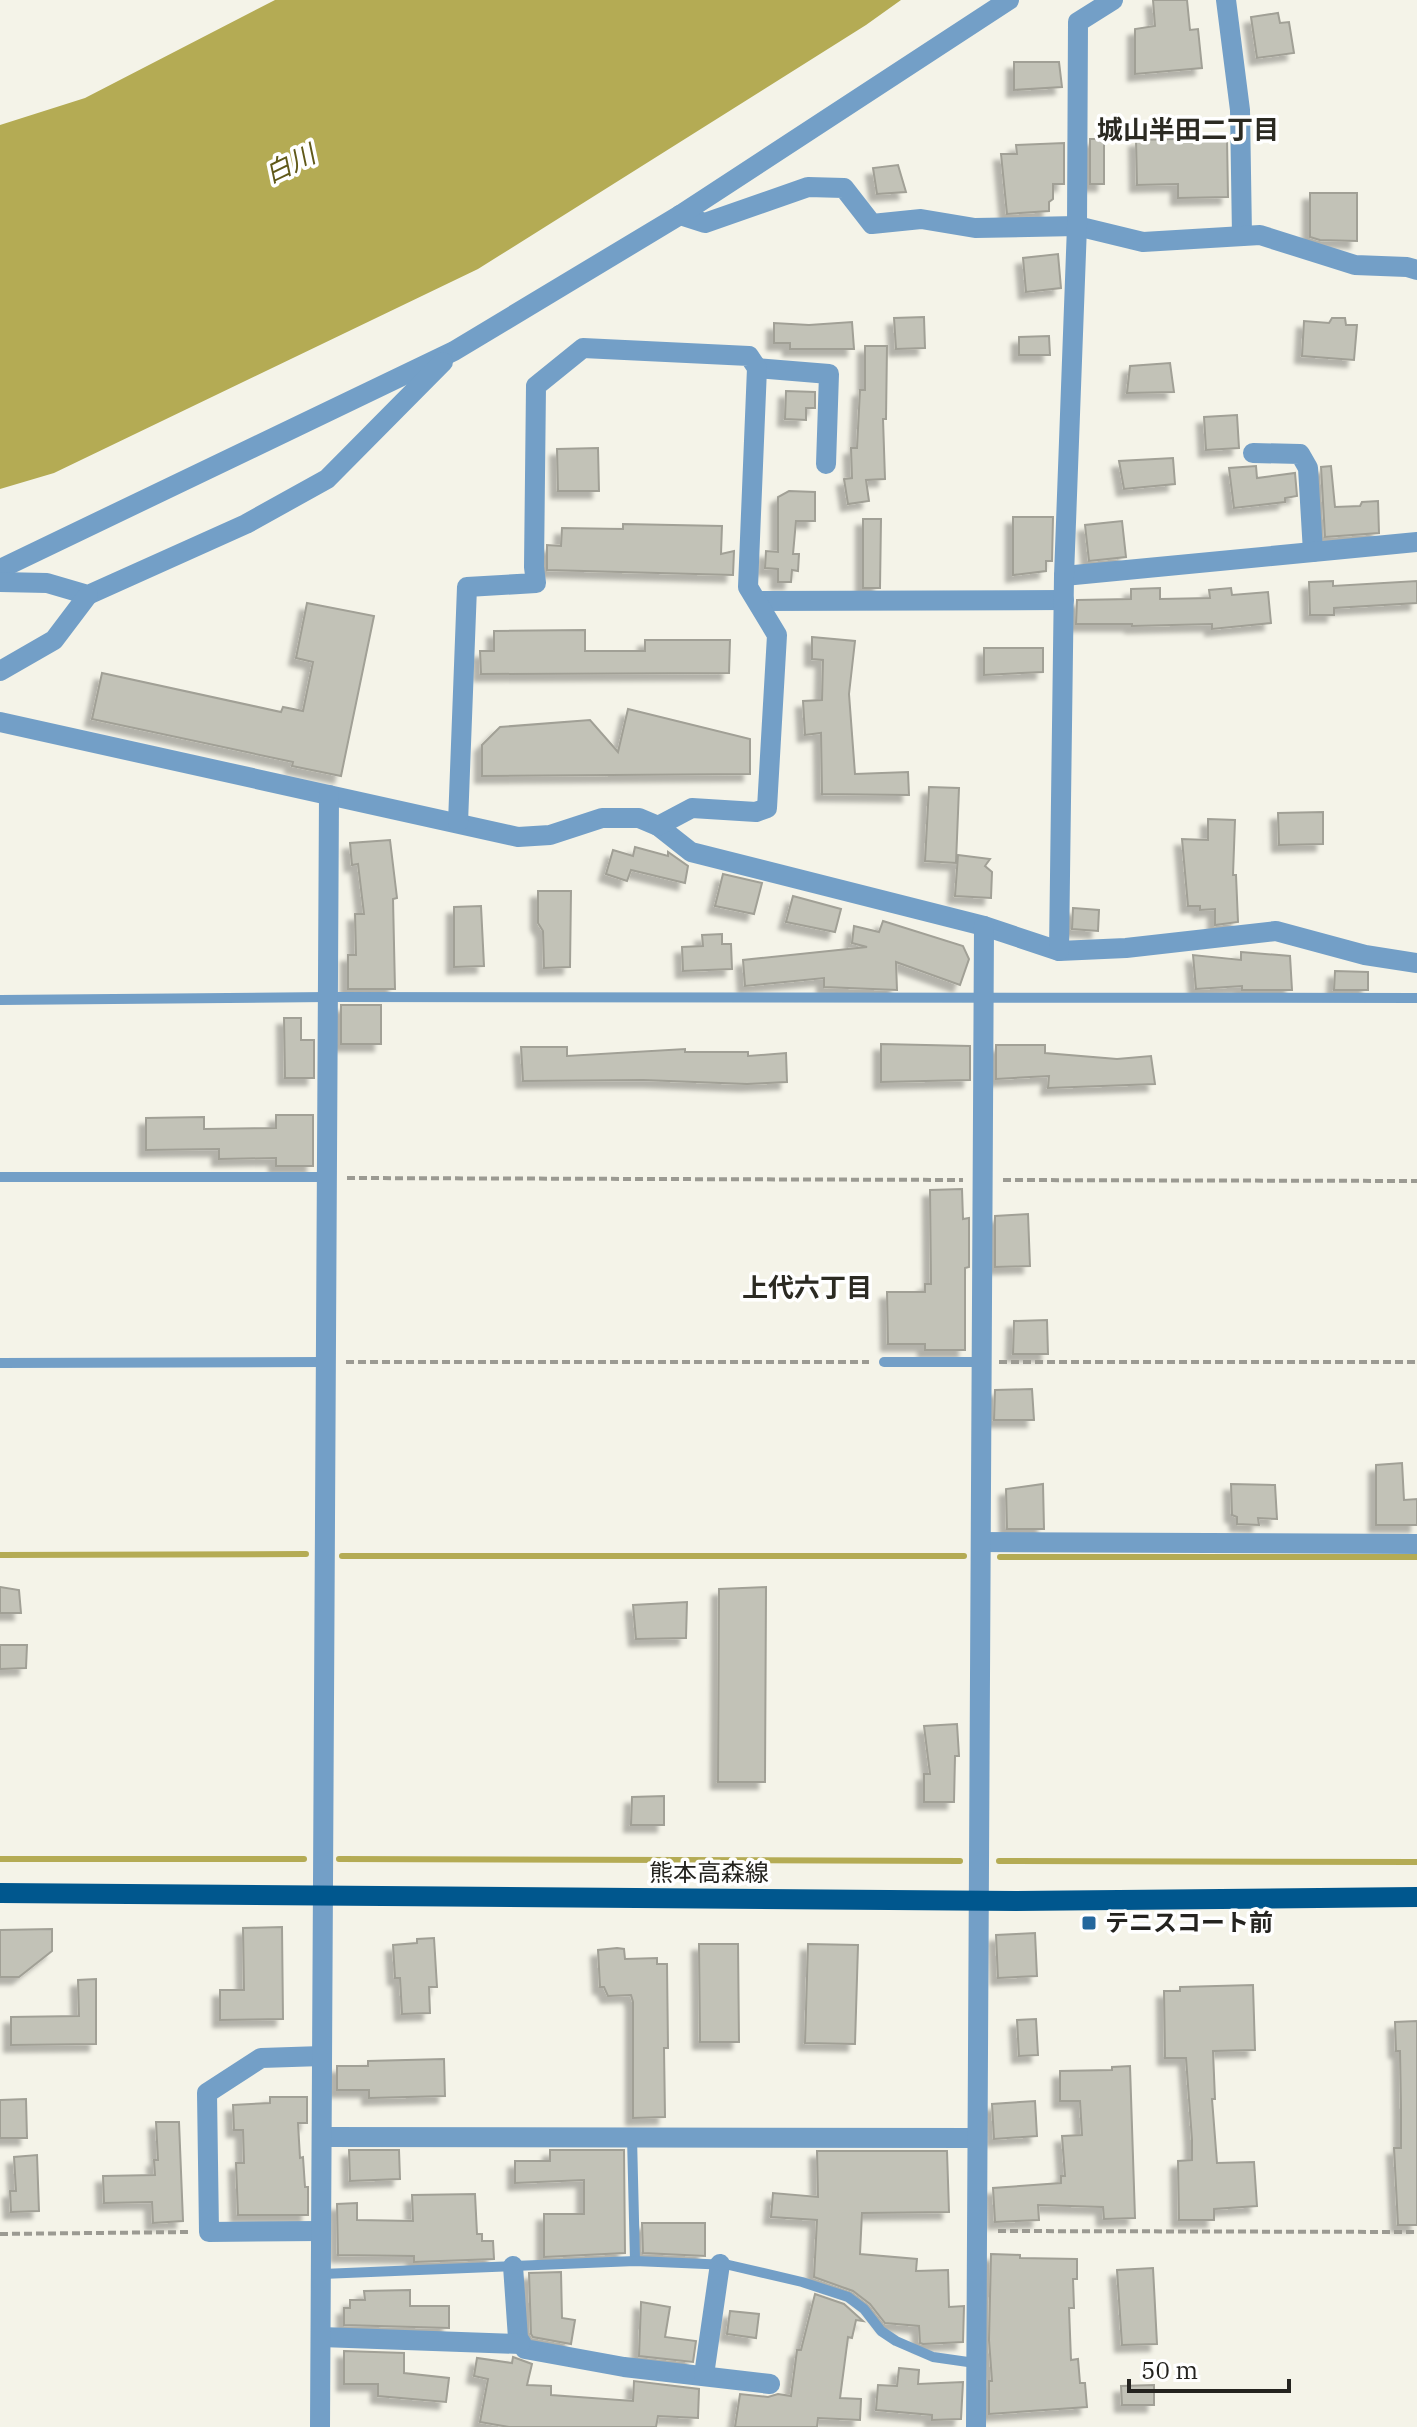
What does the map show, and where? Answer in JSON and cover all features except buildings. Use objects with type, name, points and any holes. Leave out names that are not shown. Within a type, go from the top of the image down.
[{"type":"main road","name":"熊本高森線","points":[[0,1893],[1160,1901],[1417,1897]]},
{"type":"street","points":[[0,569],[454,351],[680,215],[1009,0]]},
{"type":"street","points":[[1059,951],[1064,576],[1077,226],[1078,22],[1113,0]]},
{"type":"street","points":[[1226,0],[1240,110],[1242,236]]},
{"type":"street","points":[[680,215],[705,223],[808,187],[844,188],[872,224],[921,219],[975,228],[1077,226],[1143,242],[1260,235],[1355,265],[1417,270]]},
{"type":"street","points":[[458,823],[467,587],[536,583],[536,386],[583,348],[749,356],[757,368],[748,587],[777,635],[767,808],[756,812],[692,808],[658,826]]},
{"type":"street","points":[[0,671],[54,640],[88,595],[246,524],[327,479],[454,351]]},
{"type":"street","points":[[757,368],[829,374],[826,464]]},
{"type":"street","points":[[1253,453],[1300,454],[1308,468],[1313,552]]},
{"type":"street","points":[[1064,576],[1417,542]]},
{"type":"street","points":[[0,582],[47,583],[88,595]]},
{"type":"street","points":[[759,601],[1064,600]]},
{"type":"street","points":[[0,722],[518,837],[550,835],[602,818],[639,818],[658,826],[691,852],[984,926],[1059,951],[1126,948],[1276,931],[1365,955],[1417,963]]},
{"type":"street","points":[[320,2427],[329,795]]},
{"type":"street","points":[[976,2427],[984,926]]},
{"type":"street","points":[[981,1542],[1417,1544]]},
{"type":"street","points":[[320,2231],[209,2232],[207,2093],[261,2058],[322,2056]]},
{"type":"street","points":[[322,2137],[976,2138]]},
{"type":"street","points":[[704,2375],[720,2264]]},
{"type":"street","points":[[513,2266],[520,2344],[525,2349],[624,2367],[770,2384]]},
{"type":"street","points":[[321,2337],[520,2344]]},
{"type":"lane","points":[[0,1000],[328,997],[1417,998]]},
{"type":"lane","points":[[0,1177],[327,1177]]},
{"type":"lane","points":[[0,1363],[325,1362]]},
{"type":"lane","points":[[884,1362],[982,1362]]},
{"type":"lane","points":[[632,2137],[635,2261]]},
{"type":"lane","points":[[322,2274],[635,2261],[720,2264],[802,2282],[848,2297],[864,2309],[881,2331],[896,2341],[933,2357],[975,2363]]},
{"type":"path","points":[[327,1177],[1417,1181]]},
{"type":"path","points":[[325,1362],[884,1362]]},
{"type":"path","points":[[982,1362],[1417,1362]]},
{"type":"path","points":[[976,2231],[1417,2232]]},
{"type":"path","points":[[0,2234],[209,2232]]},
{"type":"water","name":"白川","points":[[275,0],[901,0],[478,269],[54,473],[0,489],[0,125],[85,98]]},
{"type":"waterway","points":[[0,1555],[306,1554]]},
{"type":"waterway","points":[[342,1556],[964,1556]]},
{"type":"waterway","points":[[1000,1557],[1417,1557]]},
{"type":"waterway","points":[[0,1859],[304,1859]]},
{"type":"waterway","points":[[339,1859],[960,1861]]},
{"type":"waterway","points":[[999,1861],[1417,1862]]},
{"type":"place","name":"テニスコート前","points":[[1089,1923]]},
{"type":"district","name":"城山半田二丁目","points":[[1188,130]]},
{"type":"district","name":"上代六丁目","points":[[807,1288]]}]
